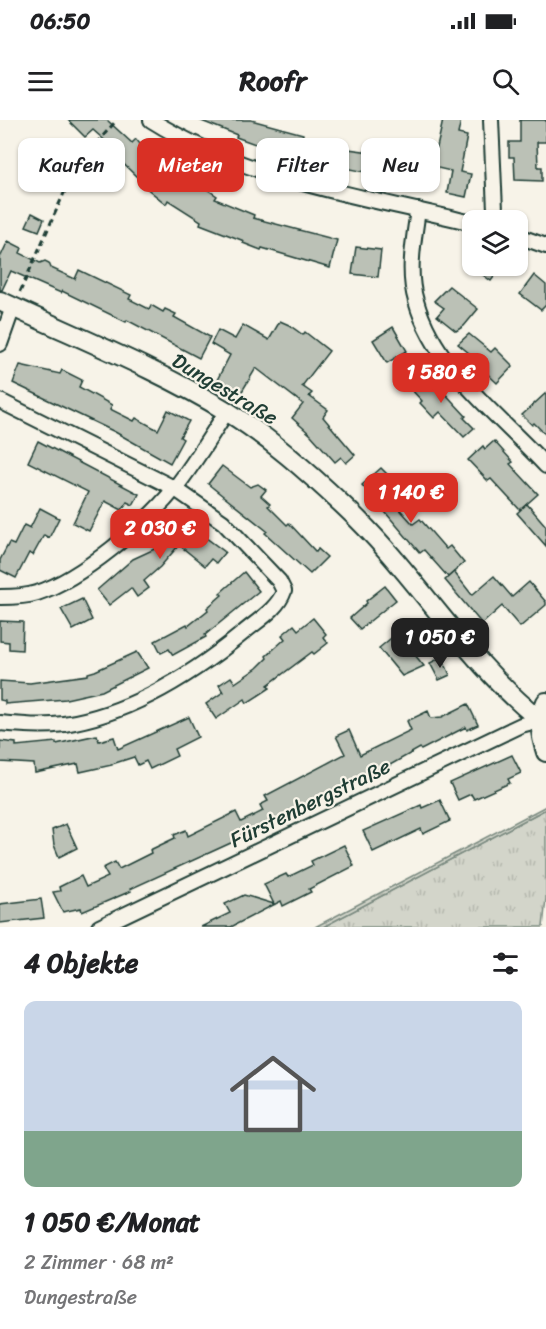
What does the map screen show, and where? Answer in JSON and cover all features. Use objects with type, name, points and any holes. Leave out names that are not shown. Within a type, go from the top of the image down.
[{"type":"street","points":[[151,120],[202,148],[251,168],[296,182],[462,221]]},
{"type":"street","points":[[490,120],[495,210]]},
{"type":"street","points":[[418,210],[413,248],[413,282],[415,300],[430,336],[474,393],[546,466]]},
{"type":"street","points":[[528,240],[546,246]]},
{"type":"street","points":[[0,344],[7,304]]},
{"type":"street","name":"Dungestraße","points":[[7,304],[126,357],[227,411],[289,457],[346,507],[383,547],[476,658],[522,706],[540,720]]},
{"type":"street","points":[[0,401],[174,488],[223,522],[279,581],[284,591],[280,602],[235,639],[190,673],[148,696],[97,716],[63,724],[0,723]]},
{"type":"street","points":[[0,597],[36,593],[57,584],[110,549],[142,522],[174,488],[227,411]]},
{"type":"street","points":[[546,702],[540,720],[540,736],[546,752]]},
{"type":"street","name":"Fürstenbergstraße","points":[[99,927],[521,725],[540,720]]},
{"type":"path","points":[[7,304],[38,248],[76,166],[117,120]]},
{"type":"green space","points":[[546,806],[546,809],[323,927],[315,927]]},
{"type":"green space","points":[[546,809],[546,898],[543,927],[323,927]]},
{"type":"building","points":[[68,120],[107,120],[132,143],[136,139],[137,177],[125,165],[125,138],[102,138],[93,130],[85,137]]},
{"type":"building","points":[[199,120],[251,120],[303,134],[302,138],[256,138],[256,144],[236,137],[237,135]]},
{"type":"building","points":[[443,120],[461,120],[458,134],[467,136],[460,172],[471,174],[466,197],[447,193],[451,171],[440,168],[439,138]]},
{"type":"building","points":[[520,120],[546,120],[546,142],[537,142],[538,167],[542,167],[542,181],[515,180],[514,157],[509,157],[509,142],[520,142]]},
{"type":"building","points":[[349,149],[361,151],[361,171],[349,169]]},
{"type":"building","points":[[151,192],[211,192],[217,196],[215,199],[254,215],[253,218],[337,240],[330,268],[243,243],[244,241],[200,224],[201,221],[168,200],[166,204]]},
{"type":"building","points":[[32,213],[44,219],[39,231],[26,226]]},
{"type":"building","points":[[8,241],[22,248],[20,253],[40,263],[45,261],[51,268],[75,279],[79,270],[131,295],[129,299],[149,309],[151,305],[163,312],[165,309],[176,314],[174,317],[210,337],[199,358],[127,320],[126,322],[62,291],[61,293],[11,271],[0,290],[0,258]]},
{"type":"building","points":[[356,247],[381,250],[378,277],[352,274]]},
{"type":"building","points":[[534,275],[546,285],[546,305],[541,310],[520,294]]},
{"type":"building","points":[[484,276],[495,276],[491,281]]},
{"type":"building","points":[[449,286],[478,309],[464,326],[456,331],[437,316],[444,308],[434,301]]},
{"type":"building","points":[[280,321],[303,335],[305,332],[329,351],[302,386],[312,393],[309,396],[328,410],[323,417],[355,455],[346,463],[341,457],[335,462],[292,418],[303,404],[256,368],[241,393],[217,380],[230,355],[211,344],[218,330],[235,339],[243,325],[269,340]]},
{"type":"building","points":[[393,327],[407,351],[387,363],[373,340]]},
{"type":"building","points":[[469,334],[491,352],[495,348],[513,366],[497,383],[479,366],[481,363],[458,344]]},
{"type":"building","points":[[20,365],[60,374],[62,370],[82,380],[79,387],[112,405],[110,409],[134,421],[136,418],[158,430],[168,410],[189,421],[180,437],[183,439],[170,463],[115,432],[13,383]]},
{"type":"building","points":[[427,374],[466,416],[464,418],[474,428],[464,437],[440,412],[434,418],[410,388]]},
{"type":"building","points":[[546,393],[546,435],[522,415]]},
{"type":"building","points":[[38,441],[139,494],[133,505],[127,502],[122,510],[105,501],[89,531],[73,523],[88,492],[28,462]]},
{"type":"building","points":[[494,441],[513,462],[510,464],[538,494],[520,510],[491,479],[488,481],[468,460],[483,446],[485,449]]},
{"type":"building","points":[[222,466],[250,487],[258,484],[266,490],[261,496],[270,504],[268,506],[287,525],[289,523],[316,552],[318,549],[327,557],[310,574],[265,533],[267,531],[208,484]]},
{"type":"building","points":[[381,468],[394,481],[391,484],[403,497],[395,504],[413,524],[420,519],[446,549],[450,546],[464,563],[448,577],[424,550],[420,553],[362,485]]},
{"type":"building","points":[[527,504],[546,526],[546,546],[517,513]]},
{"type":"building","points":[[40,508],[59,518],[49,538],[44,535],[33,555],[29,553],[16,578],[0,570],[0,560],[9,543],[14,545],[24,525],[30,528]]},
{"type":"building","points":[[173,518],[184,526],[186,523],[225,552],[216,563],[211,559],[205,566],[179,545],[144,581],[149,588],[137,597],[131,588],[109,605],[97,590],[133,559],[159,547],[153,543]]},
{"type":"building","points":[[244,572],[259,591],[205,635],[206,637],[173,655],[169,649],[161,653],[155,641],[187,624],[188,626],[208,610],[207,608],[222,595],[220,593]]},
{"type":"building","points":[[454,572],[472,595],[494,576],[512,597],[529,582],[546,605],[520,627],[502,606],[482,624],[445,580]]},
{"type":"building","points":[[385,586],[396,600],[360,629],[350,618]]},
{"type":"building","points":[[82,599],[92,620],[73,630],[61,609]]},
{"type":"building","points":[[313,618],[326,634],[323,637],[328,643],[314,654],[312,652],[268,685],[270,688],[247,703],[245,699],[216,719],[206,704],[223,692],[219,685],[231,677],[235,683],[257,668],[267,658],[266,656],[285,639],[282,635],[294,625],[298,630]]},
{"type":"building","points":[[0,621],[23,622],[22,650],[9,649],[9,642],[0,641]]},
{"type":"building","points":[[401,630],[411,642],[410,649],[424,666],[402,676],[379,648]]},
{"type":"building","points":[[137,652],[148,668],[102,691],[66,699],[5,704],[5,701],[0,700],[0,681],[30,683],[88,675],[88,673]]},
{"type":"building","points":[[442,657],[450,675],[439,680],[430,663]]},
{"type":"building","points":[[468,704],[478,725],[467,730],[466,727],[421,750],[420,748],[383,769],[382,767],[358,778],[359,780],[233,842],[130,889],[131,891],[82,912],[81,908],[63,912],[53,892],[60,891],[59,887],[81,876],[86,887],[108,877],[103,868],[115,862],[119,869],[151,853],[150,850],[186,830],[188,836],[236,812],[241,822],[263,811],[260,805],[268,801],[265,796],[345,754],[336,736],[349,730],[360,755],[411,730],[407,721],[428,711],[431,718],[442,717]]},
{"type":"building","points":[[189,717],[198,737],[174,749],[177,756],[150,769],[146,761],[138,765],[134,757],[112,765],[80,772],[78,764],[35,773],[34,764],[0,762],[0,741],[16,743],[16,746],[56,742],[56,744],[97,735],[99,741],[114,737],[118,749]]},
{"type":"building","points":[[512,755],[521,773],[508,779],[510,783],[474,799],[471,794],[458,800],[450,783]]},
{"type":"building","points":[[440,800],[450,821],[423,834],[421,829],[373,852],[363,831],[421,805],[422,808]]},
{"type":"building","points":[[66,824],[77,848],[59,857],[54,845],[52,830]]},
{"type":"building","points":[[344,845],[354,866],[309,889],[311,892],[283,906],[281,901],[231,927],[201,927],[230,913],[225,904],[244,895],[274,904],[264,884],[286,874],[288,877],[313,865],[311,861]]},
{"type":"building","points":[[41,899],[44,918],[0,923],[0,904]]}]
